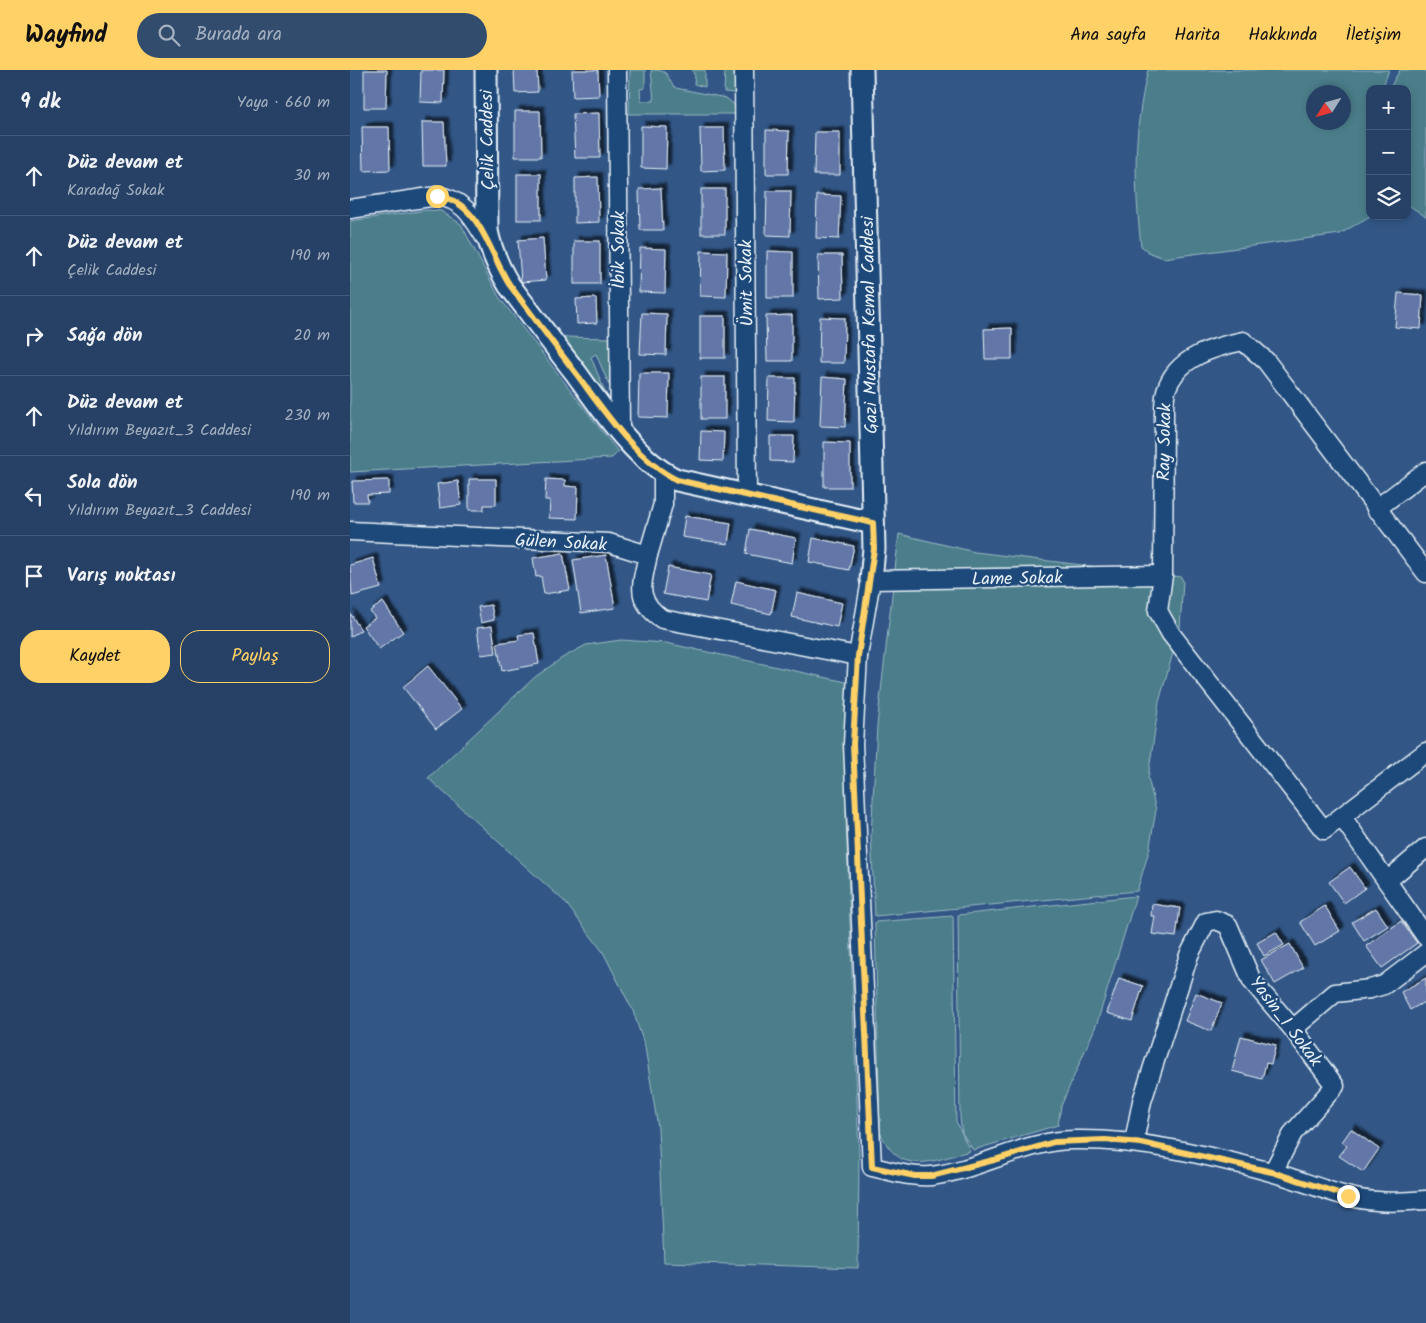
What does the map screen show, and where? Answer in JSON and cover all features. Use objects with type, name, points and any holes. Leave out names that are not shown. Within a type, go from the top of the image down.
[{"type":"street","name":"Çelik Caddesi","points":[[486,70],[487,231],[497,266],[620,429],[648,461],[663,473],[677,480],[873,523]]},
{"type":"street","name":"İbik Sokak","points":[[617,70],[620,429]]},
{"type":"street","name":"Ümit Sokak","points":[[744,70],[747,496]]},
{"type":"street","name":"Gazi Mustafa Kemal Caddesi","points":[[862,70],[874,549],[870,580]]},
{"type":"street","points":[[350,209],[444,196],[468,209],[490,245]]},
{"type":"street","name":"Ray Sokak","points":[[1342,816],[1324,830],[1171,634],[1158,611],[1163,575],[1166,391],[1174,373],[1196,356],[1222,346],[1244,341],[1266,361],[1426,573]]},
{"type":"street","points":[[1376,509],[1426,470]]},
{"type":"street","points":[[663,473],[664,504],[648,555],[641,588],[643,600],[650,610],[662,619],[858,656]]},
{"type":"street","name":"Gülen Sokak","points":[[350,531],[609,543],[648,555]]},
{"type":"street","name":"Lame Sokak","points":[[870,580],[1163,575]]},
{"type":"street","points":[[870,580],[858,656],[853,744],[872,1167],[915,1176],[931,1176],[1054,1142],[1072,1140],[1134,1142],[1272,1172],[1348,1196],[1377,1201],[1426,1200]]},
{"type":"street","points":[[1426,752],[1342,816],[1426,937]]},
{"type":"street","points":[[1387,881],[1426,848]]},
{"type":"street","name":"Yasin_1 Sokak","points":[[1134,1142],[1142,1101],[1186,964],[1206,922],[1216,920],[1228,925],[1252,981],[1293,1029],[1335,1086],[1293,1133],[1272,1172]]},
{"type":"street","points":[[1293,1029],[1335,993],[1370,989],[1384,984],[1426,953]]},
{"type":"green space","points":[[630,70],[645,70],[645,88],[640,89],[641,101],[654,101],[651,70],[658,70],[667,75],[676,88],[726,98],[736,106],[736,114],[629,114]]},
{"type":"green space","points":[[692,70],[705,70],[705,87],[694,84],[695,76]]},
{"type":"green space","points":[[725,70],[735,70],[735,93],[724,92]]},
{"type":"green space","points":[[1148,70],[1389,70],[1383,85],[1366,85],[1366,218],[1340,234],[1164,258],[1150,253],[1141,246],[1137,200],[1136,158],[1140,115]]},
{"type":"green space","points":[[1400,70],[1426,70],[1426,217],[1411,207],[1411,85],[1391,85]]},
{"type":"green space","points":[[427,210],[441,211],[461,224],[499,297],[618,452],[612,458],[350,472],[350,221]]},
{"type":"green space","points":[[562,337],[610,338],[610,387],[596,354],[591,357],[605,392]]},
{"type":"green space","points":[[899,534],[975,552],[1181,577],[1183,581],[1180,628],[1159,702],[1148,778],[1156,810],[1149,851],[1137,891],[875,916],[871,837],[877,726]]},
{"type":"green space","points":[[621,640],[666,643],[851,683],[846,820],[859,1154],[858,1268],[664,1262],[658,1128],[645,1047],[633,1011],[603,952],[565,902],[428,778],[535,677],[562,658],[586,645]]},
{"type":"green space","points":[[1136,896],[1097,1023],[1061,1106],[1058,1125],[973,1150],[962,1133],[960,1119],[958,915]]},
{"type":"green space","points":[[953,916],[956,1121],[970,1151],[930,1162],[907,1161],[897,1156],[888,1146],[880,1132],[875,922]]},
{"type":"building","points":[[364,70],[387,70],[386,108],[364,108]]},
{"type":"building","points":[[421,70],[444,70],[443,103],[420,102]]},
{"type":"building","points":[[514,70],[537,70],[538,92],[515,93]]},
{"type":"building","points":[[572,70],[598,70],[599,96],[573,97]]},
{"type":"building","points":[[515,111],[540,111],[541,157],[515,157]]},
{"type":"building","points":[[599,113],[600,158],[575,158],[573,114]]},
{"type":"building","points":[[422,122],[444,122],[446,166],[423,166]]},
{"type":"building","points":[[641,126],[667,127],[666,169],[641,168]]},
{"type":"building","points":[[362,127],[389,127],[390,170],[363,171]]},
{"type":"building","points":[[700,128],[724,128],[725,170],[701,171]]},
{"type":"building","points":[[766,130],[789,131],[788,174],[766,174]]},
{"type":"building","points":[[815,132],[840,132],[840,175],[814,175]]},
{"type":"building","points":[[517,174],[541,174],[541,220],[517,220]]},
{"type":"building","points":[[598,177],[599,222],[575,223],[575,178]]},
{"type":"building","points":[[661,188],[663,230],[640,230],[639,189]]},
{"type":"building","points":[[701,189],[725,189],[725,234],[701,234]]},
{"type":"building","points":[[767,191],[791,191],[790,236],[766,235]]},
{"type":"building","points":[[817,195],[841,196],[839,239],[816,238]]},
{"type":"building","points":[[543,238],[546,280],[521,282],[518,240]]},
{"type":"building","points":[[574,241],[600,241],[600,284],[574,284]]},
{"type":"building","points":[[640,248],[666,249],[665,293],[639,292]]},
{"type":"building","points":[[701,251],[727,252],[726,297],[700,296]]},
{"type":"building","points":[[767,251],[793,252],[793,298],[767,298]]},
{"type":"building","points":[[818,255],[842,255],[843,298],[819,299]]},
{"type":"building","points":[[1398,293],[1423,295],[1421,329],[1395,327]]},
{"type":"building","points":[[596,298],[597,323],[577,324],[576,299]]},
{"type":"building","points":[[642,313],[667,314],[666,355],[640,354]]},
{"type":"building","points":[[792,315],[792,361],[767,361],[766,316]]},
{"type":"building","points":[[700,316],[725,316],[725,358],[700,358]]},
{"type":"building","points":[[820,317],[845,318],[844,363],[819,363]]},
{"type":"building","points":[[1012,328],[1012,359],[985,359],[984,329]]},
{"type":"building","points":[[639,373],[669,373],[668,418],[638,417]]},
{"type":"building","points":[[701,377],[725,377],[725,419],[701,419]]},
{"type":"building","points":[[822,377],[847,379],[845,427],[820,426]]},
{"type":"building","points":[[769,378],[795,378],[794,422],[768,421]]},
{"type":"building","points":[[701,431],[724,432],[723,461],[700,460]]},
{"type":"building","points":[[770,436],[794,436],[793,462],[770,461]]},
{"type":"building","points":[[824,442],[850,443],[850,487],[824,487]]},
{"type":"building","points":[[469,479],[496,479],[496,505],[484,505],[484,510],[469,510]]},
{"type":"building","points":[[546,479],[565,480],[565,486],[578,487],[577,519],[549,518],[550,500],[545,500]]},
{"type":"building","points":[[389,480],[389,494],[367,495],[368,502],[353,502],[352,481]]},
{"type":"building","points":[[458,481],[461,505],[440,508],[437,484]]},
{"type":"building","points":[[685,516],[731,523],[728,544],[682,537]]},
{"type":"building","points":[[750,529],[796,538],[792,563],[746,554]]},
{"type":"building","points":[[813,538],[854,546],[849,570],[809,562]]},
{"type":"building","points":[[563,553],[570,590],[544,594],[541,576],[536,577],[533,558]]},
{"type":"building","points":[[606,555],[615,608],[581,613],[573,560]]},
{"type":"building","points":[[373,558],[381,588],[352,596],[350,565]]},
{"type":"building","points":[[668,567],[711,575],[706,602],[663,594]]},
{"type":"building","points":[[736,581],[776,590],[771,614],[731,605]]},
{"type":"building","points":[[797,593],[842,603],[837,627],[792,617]]},
{"type":"building","points":[[383,602],[403,632],[379,649],[363,626],[375,618],[370,611]]},
{"type":"building","points":[[491,605],[494,620],[481,623],[478,607]]},
{"type":"building","points":[[350,613],[361,630],[350,637]]},
{"type":"building","points":[[492,626],[496,653],[481,655],[477,628]]},
{"type":"building","points":[[534,633],[539,664],[502,671],[497,643],[519,640],[518,635]]},
{"type":"building","points":[[428,666],[462,709],[436,729],[403,687]]},
{"type":"building","points":[[1350,867],[1365,888],[1344,903],[1329,882]]},
{"type":"building","points":[[1152,904],[1180,908],[1176,937],[1152,934],[1155,916],[1151,916]]},
{"type":"building","points":[[1325,906],[1340,931],[1315,946],[1300,922]]},
{"type":"building","points":[[1376,908],[1388,926],[1364,941],[1352,922]]},
{"type":"building","points":[[1401,921],[1417,943],[1382,968],[1366,946]]},
{"type":"building","points":[[1276,932],[1284,945],[1264,956],[1257,943]]},
{"type":"building","points":[[1290,944],[1303,968],[1275,984],[1261,960]]},
{"type":"building","points":[[1119,978],[1143,986],[1132,1021],[1107,1013]]},
{"type":"building","points":[[1426,978],[1426,1001],[1410,1010],[1401,992]]},
{"type":"building","points":[[1196,993],[1222,1003],[1211,1031],[1185,1021]]},
{"type":"building","points":[[1241,1036],[1276,1045],[1271,1064],[1266,1063],[1262,1079],[1232,1071]]},
{"type":"building","points":[[1351,1129],[1379,1149],[1363,1172],[1339,1156],[1347,1146],[1342,1142]]},
{"type":"route","points":[[437,196],[452,199],[468,209],[490,245],[497,266],[509,284],[609,418],[648,461],[663,473],[677,480],[873,523],[874,549],[858,656],[853,744],[872,1167],[915,1176],[931,1176],[1054,1142],[1105,1140],[1141,1143],[1272,1172],[1348,1196]]}]
